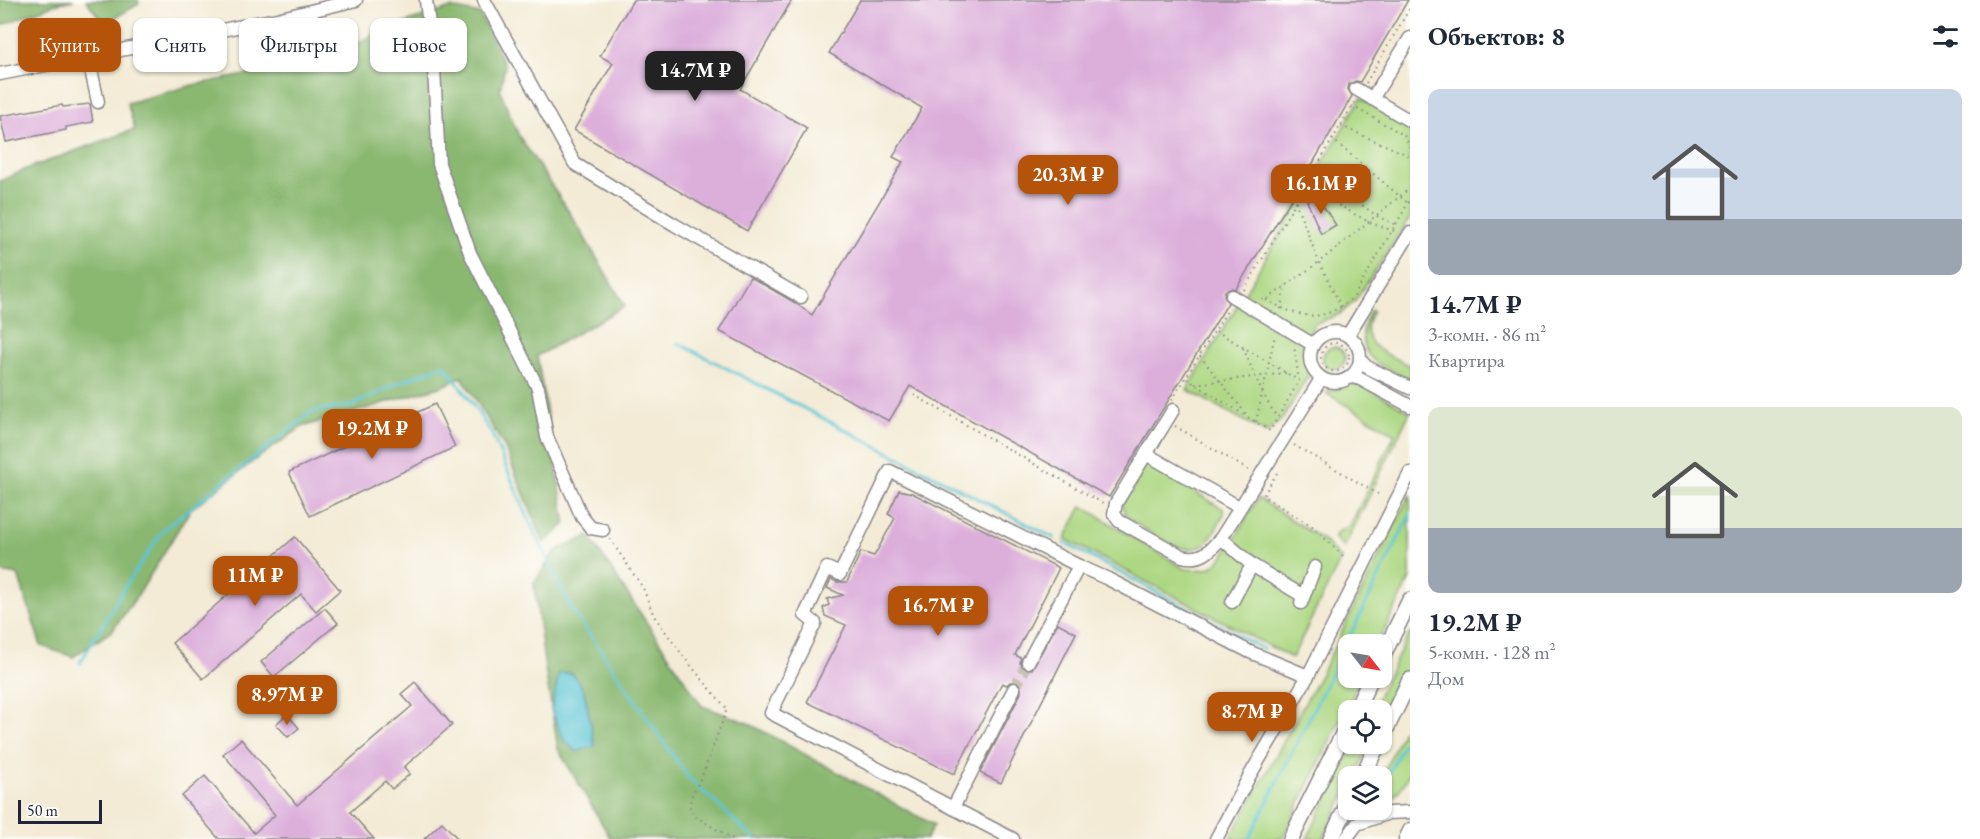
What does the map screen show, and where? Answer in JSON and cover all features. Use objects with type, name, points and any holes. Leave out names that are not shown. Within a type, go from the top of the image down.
[{"type":"main road","points":[[1392,637],[1410,600]]},
{"type":"main road","points":[[1392,717],[1410,680]]},
{"type":"main road","points":[[1292,839],[1338,745]]},
{"type":"main road","points":[[1331,839],[1340,820]]},
{"type":"street","points":[[121,50],[277,19],[356,0]]},
{"type":"street","points":[[426,0],[434,69],[439,164],[470,253],[538,388],[547,437],[582,517],[591,528],[603,530]]},
{"type":"street","points":[[484,0],[575,164],[675,225],[801,297]]},
{"type":"street","points":[[1372,99],[1410,38]]},
{"type":"street","points":[[0,74],[18,70]]},
{"type":"street","points":[[91,72],[98,102]]},
{"type":"street","points":[[1358,91],[1410,121]]},
{"type":"street","points":[[1348,335],[1410,233]]},
{"type":"street","points":[[1235,298],[1312,344]]},
{"type":"street","points":[[1342,332],[1348,335],[1356,343],[1360,360],[1357,370],[1343,382],[1332,384],[1321,379],[1315,373],[1310,359],[1312,344],[1324,335],[1342,332]]},
{"type":"street","points":[[1360,360],[1367,367],[1410,388]]},
{"type":"street","points":[[1351,377],[1360,379],[1410,406]]},
{"type":"street","points":[[1170,411],[1115,506],[1114,514],[1117,520],[1182,556],[1193,559],[1213,548],[1239,507],[1265,480],[1321,379]]},
{"type":"street","points":[[1146,454],[1239,507]]},
{"type":"street","points":[[1013,839],[771,713],[815,623],[805,615],[827,568],[840,574],[890,471],[1250,652],[1308,676]]},
{"type":"street","points":[[1216,839],[1308,676],[1410,473]]},
{"type":"street","points":[[1221,538],[1252,565],[1302,600],[1315,567]]},
{"type":"street","points":[[1232,602],[1252,565]]},
{"type":"street","points":[[1028,662],[1079,566]]},
{"type":"street","points":[[952,808],[1014,689]]},
{"type":"street","points":[[1346,839],[1357,824],[1389,813],[1410,812]]},
{"type":"street","points":[[1405,839],[1410,829]]},
{"type":"path","points":[[1265,480],[1170,411],[1186,379],[1410,8]]},
{"type":"path","points":[[1352,106],[1404,135],[1410,147]]},
{"type":"path","points":[[1340,125],[1410,156]]},
{"type":"path","points":[[1235,298],[1266,300],[1297,314],[1317,316],[1342,308],[1354,296],[1410,202],[1332,139]]},
{"type":"path","points":[[1307,177],[1321,187],[1322,196],[1368,222],[1400,232],[1397,225],[1377,216],[1333,184],[1321,187]]},
{"type":"path","points":[[1266,300],[1319,262],[1410,188]]},
{"type":"path","points":[[1295,201],[1319,262],[1342,308]]},
{"type":"path","points":[[1257,422],[1285,285]]},
{"type":"path","points":[[1216,331],[1299,381]]},
{"type":"path","points":[[1186,379],[1270,431],[1299,381],[1294,344],[1289,339]]},
{"type":"path","points":[[1333,343],[1339,343],[1348,352],[1347,364],[1337,372],[1330,371],[1321,362],[1322,350],[1333,343]]},
{"type":"path","points":[[1242,346],[1262,392],[1277,418]]},
{"type":"path","points":[[1200,356],[1249,417]]},
{"type":"path","points":[[1195,384],[1286,373]]},
{"type":"path","points":[[914,395],[1108,506]]},
{"type":"path","points":[[1299,437],[1294,445],[1378,494]]},
{"type":"path","points":[[1279,470],[1265,480],[1263,496],[1312,526],[1346,559]]},
{"type":"path","points":[[603,530],[643,588],[654,616],[687,661],[727,709],[703,774],[691,797],[690,809],[696,817],[733,839]]},
{"type":"green space","points":[[0,0],[74,0],[55,4],[0,26]]},
{"type":"green space","points":[[86,0],[138,0],[139,4],[114,18],[100,18]]},
{"type":"green space","points":[[451,8],[480,14],[505,66],[500,90],[519,136],[573,218],[625,306],[537,356],[566,524],[544,543],[504,446],[462,377],[443,386],[302,427],[190,510],[140,592],[112,631],[73,657],[41,646],[18,575],[0,572],[0,181],[135,129],[127,103],[193,85],[260,72],[358,72],[358,43],[370,37],[370,72],[467,72],[467,18],[420,18]]},
{"type":"green space","points":[[1361,98],[1410,128],[1410,218],[1355,301],[1340,314],[1314,324],[1303,347],[1308,376],[1283,418],[1267,433],[1187,390]]},
{"type":"green space","points":[[1371,310],[1373,311],[1367,332],[1370,339],[1382,352],[1410,366],[1410,379],[1380,365],[1368,354],[1363,335],[1365,322]]},
{"type":"green space","points":[[1334,347],[1342,350],[1345,358],[1342,366],[1334,369],[1326,366],[1323,358],[1326,350]]},
{"type":"green space","points":[[1348,384],[1361,384],[1410,412],[1344,548],[1335,538],[1336,533],[1350,526],[1395,434],[1326,393]]},
{"type":"green space","points":[[1148,465],[1223,509],[1224,514],[1206,543],[1198,548],[1179,547],[1158,538],[1127,516],[1122,504],[1143,467]]},
{"type":"green space","points":[[1410,494],[1410,578],[1382,634],[1341,634]]},
{"type":"green space","points":[[1258,498],[1323,540],[1341,559],[1292,658],[1065,539],[1082,506],[1185,569],[1207,569],[1219,561],[1225,553]]},
{"type":"green space","points":[[589,536],[702,706],[746,722],[934,825],[926,839],[611,839],[558,749],[534,583],[555,551]]},
{"type":"green space","points":[[1410,632],[1410,666],[1392,703],[1392,700],[1376,700],[1382,688],[1392,688],[1392,668]]},
{"type":"green space","points":[[1338,640],[1338,688],[1356,688],[1350,700],[1338,700],[1338,725],[1282,839],[1230,839]]},
{"type":"green space","points":[[1410,716],[1410,769],[1406,780],[1392,799],[1392,766],[1386,766]]},
{"type":"green space","points":[[1349,754],[1366,754],[1360,766],[1343,766]]},
{"type":"green space","points":[[1338,776],[1338,808],[1323,839],[1307,839]]},
{"type":"water","points":[[559,673],[572,673],[584,690],[595,746],[577,752],[564,741],[551,710]]},
{"type":"building","points":[[633,0],[792,0],[740,89],[807,128],[747,231],[574,130],[613,63],[600,56]]},
{"type":"building","points":[[860,0],[1408,0],[1360,82],[1349,84],[1348,89],[1352,96],[1236,289],[1225,291],[1224,296],[1228,303],[1109,497],[910,386],[889,421],[719,331],[750,277],[812,315],[903,162],[893,157],[922,108],[829,53]]},
{"type":"building","points":[[90,104],[93,122],[6,142],[0,116],[62,105],[63,107]]},
{"type":"building","points":[[1315,194],[1336,225],[1321,234],[1307,201]]},
{"type":"building","points":[[435,404],[455,447],[310,516],[289,472]]},
{"type":"building","points":[[899,490],[912,493],[1059,568],[1015,655],[1021,658],[1020,663],[1024,669],[1032,669],[1058,623],[1076,633],[1001,783],[980,773],[1021,693],[1021,685],[1017,681],[1007,685],[1002,683],[954,774],[807,702],[846,625],[825,616],[823,608],[829,605],[827,599],[843,595],[827,588],[831,579],[837,582],[847,582],[861,552],[874,556],[895,518],[888,514]]},
{"type":"building","points":[[295,537],[340,590],[316,611],[301,594],[203,679],[172,643]]},
{"type":"building","points":[[325,608],[338,623],[274,677],[261,662]]},
{"type":"building","points":[[415,682],[452,725],[404,767],[410,774],[392,789],[385,781],[350,812],[374,839],[219,839],[182,796],[205,776],[254,833],[275,815],[223,754],[241,739],[297,805],[412,706],[401,694]]},
{"type":"building","points":[[287,714],[299,728],[288,737],[276,724]]},
{"type":"building","points":[[442,822],[458,839],[424,839]]},
{"type":"waterway","points":[[678,343],[1054,538]]},
{"type":"waterway","points":[[80,663],[125,587],[164,529],[313,411],[352,406],[398,383],[444,365],[492,434],[532,527],[570,606],[688,777],[754,839]]},
{"type":"waterway","points":[[1249,839],[1410,515]]},
{"type":"waterway","points":[[1065,543],[1263,649]]},
{"type":"waterway","points":[[1392,766],[1410,731]]},
{"type":"tunnel","points":[[1014,689],[1028,662]]}]
